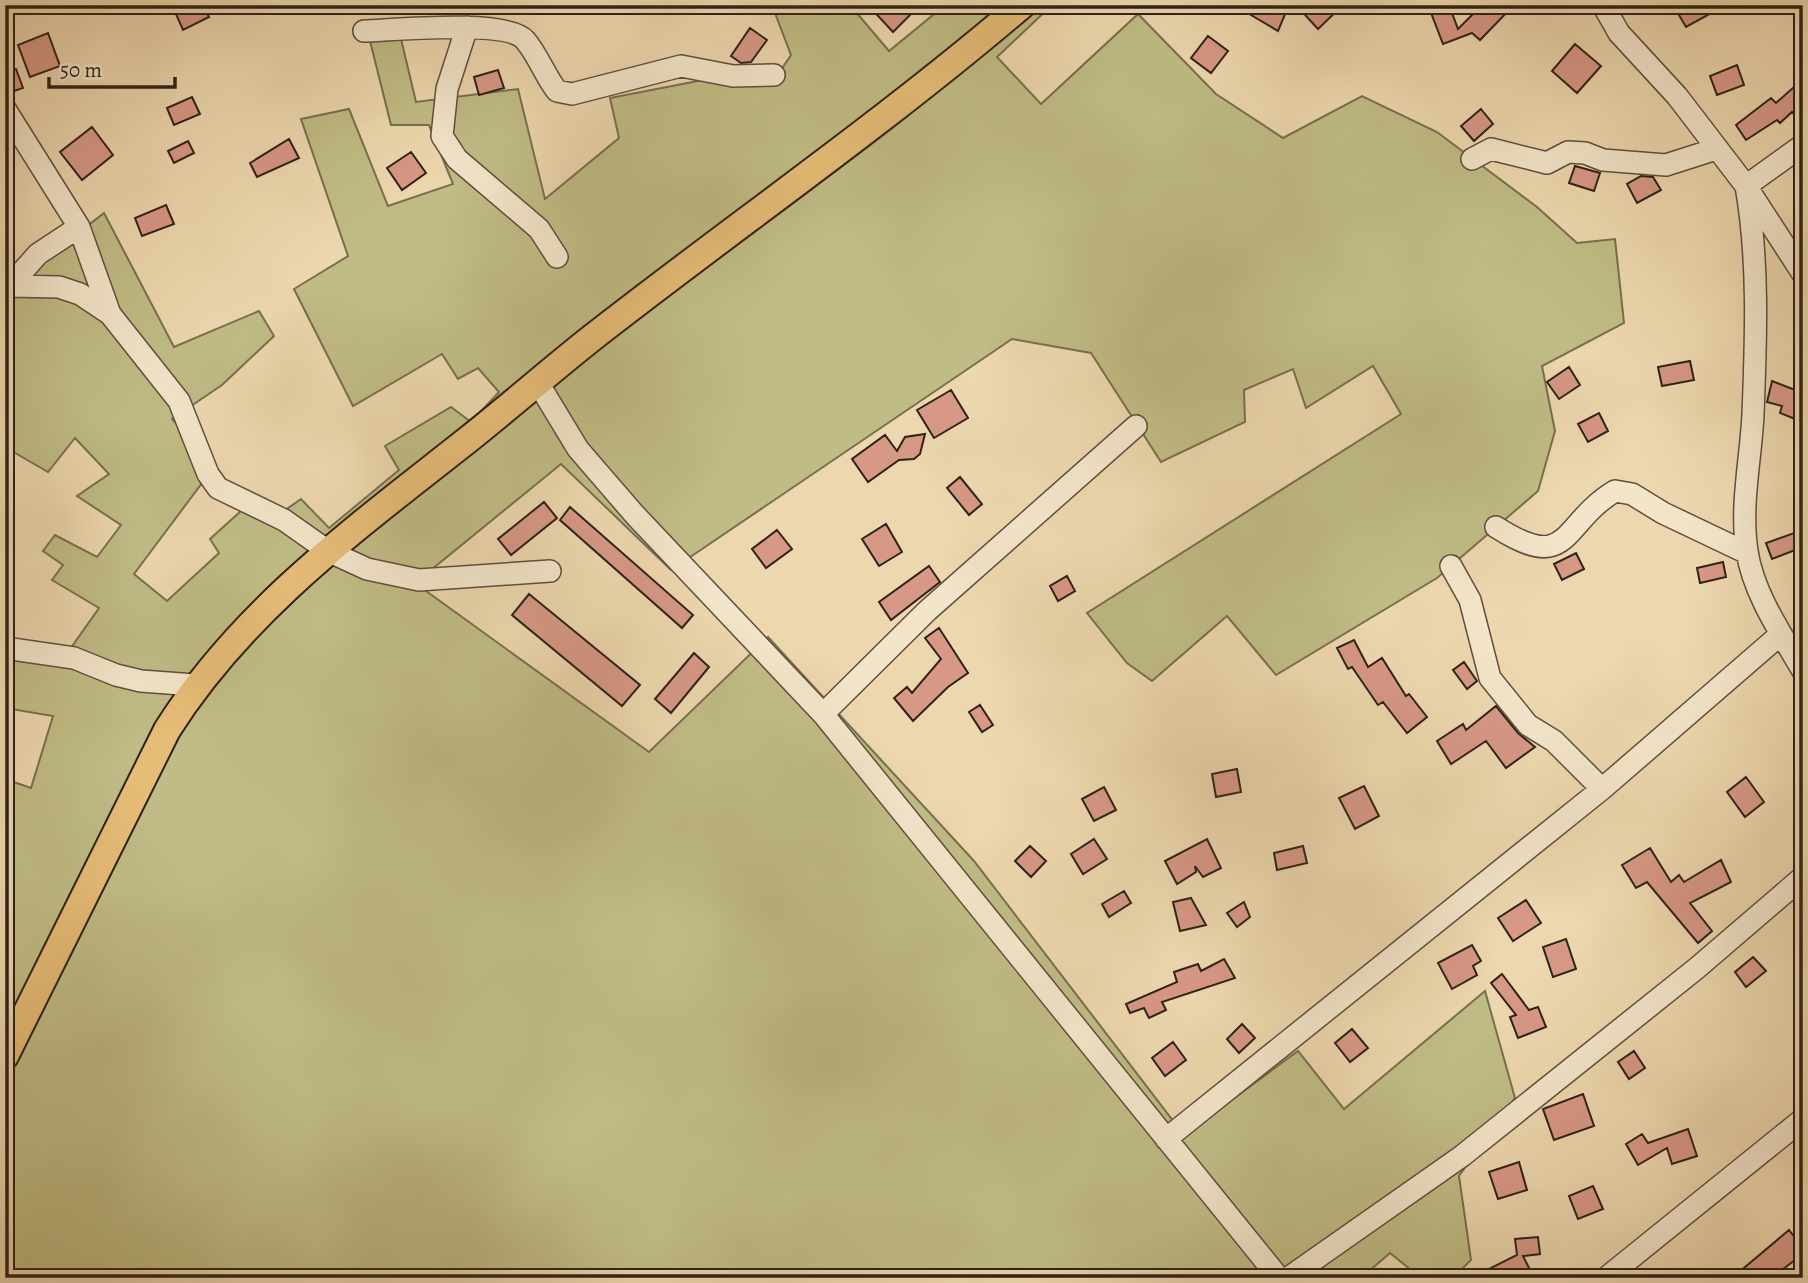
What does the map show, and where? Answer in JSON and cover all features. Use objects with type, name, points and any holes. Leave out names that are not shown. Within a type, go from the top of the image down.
[{"type":"main road","points":[[5,1056],[167,730],[195,685],[266,605],[328,551],[598,334],[912,96],[1022,5]]},
{"type":"street","points":[[1603,5],[1619,33],[1677,96],[1746,186],[1801,269]]},
{"type":"street","points":[[467,27],[447,89],[442,136],[457,159],[539,229],[557,257]]},
{"type":"street","points":[[364,31],[467,27],[515,32],[525,40],[557,91],[572,93],[681,66],[733,76],[774,75]]},
{"type":"street","points":[[5,109],[79,227],[110,314]]},
{"type":"street","points":[[1746,186],[1803,145]]},
{"type":"street","points":[[1472,159],[1491,149],[1547,163],[1567,152],[1585,153],[1603,160],[1666,165],[1716,149]]},
{"type":"street","points":[[1746,186],[1752,220],[1755,305],[1753,416],[1747,454],[1747,553],[1760,590],[1803,671]]},
{"type":"street","points":[[7,289],[38,254],[79,227]]},
{"type":"street","points":[[7,289],[59,286],[80,293],[110,314],[179,401],[208,474],[218,488],[284,520],[328,551],[367,569],[419,580],[550,571]]},
{"type":"street","points":[[538,383],[578,449],[618,496],[823,714],[1038,976],[1125,1090],[1279,1278]]},
{"type":"street","points":[[823,714],[927,611],[1136,426]]},
{"type":"street","points":[[1496,527],[1520,542],[1536,548],[1552,548],[1572,533],[1603,499],[1615,491],[1632,494],[1662,513],[1747,553]]},
{"type":"street","points":[[1451,566],[1470,600],[1490,678],[1528,725],[1554,741],[1602,789]]},
{"type":"street","points":[[1166,1139],[1602,789],[1781,634]]},
{"type":"street","points":[[5,648],[74,658],[116,675],[141,681],[195,685]]},
{"type":"street","points":[[1288,1278],[1462,1156],[1697,968],[1803,877]]},
{"type":"street","points":[[1606,1278],[1803,1119]]},
{"type":"shaded area","points":[[783,5],[850,5],[889,51],[939,10],[938,5],[1052,5],[997,57],[1041,104],[1138,14],[1216,94],[1283,138],[1362,96],[1437,132],[1537,207],[1577,243],[1615,239],[1624,323],[1542,366],[1555,431],[1538,491],[1437,578],[1276,675],[1227,616],[1152,681],[1127,663],[1087,613],[1401,414],[1373,366],[1306,408],[1293,369],[1244,390],[1245,422],[1161,462],[1091,353],[1012,339],[671,570],[561,464],[415,583],[649,752],[768,637],[974,861],[1184,1135],[1298,1051],[1344,1109],[1485,991],[1515,1098],[1459,1176],[1471,1260],[1453,1278],[1421,1278],[1390,1253],[1361,1278],[5,1278],[5,779],[31,788],[53,716],[5,708],[5,665],[22,643],[63,659],[99,608],[52,580],[63,565],[43,551],[55,535],[97,557],[121,525],[77,496],[109,474],[75,438],[48,472],[5,447],[5,290],[104,213],[174,347],[259,311],[274,336],[222,385],[172,419],[214,467],[134,574],[167,601],[219,553],[210,539],[252,501],[268,522],[301,499],[329,528],[399,470],[385,446],[451,407],[471,422],[499,392],[478,368],[458,379],[442,354],[353,406],[294,289],[348,256],[301,119],[349,109],[388,206],[453,184],[429,125],[391,125],[366,25],[397,22],[416,102],[518,89],[545,199],[619,138],[610,98],[703,80],[772,83],[791,55],[775,13]]},
{"type":"building","points":[[172,5],[203,5],[209,17],[183,30]]},
{"type":"building","points":[[868,5],[920,5],[893,32]]},
{"type":"building","points":[[1234,5],[1289,5],[1278,31]]},
{"type":"building","points":[[1296,5],[1343,5],[1318,29]]},
{"type":"building","points":[[1428,5],[1449,5],[1458,29],[1482,5],[1514,5],[1480,40],[1472,33],[1443,44]]},
{"type":"building","points":[[1687,5],[1726,5],[1686,27],[1676,10]]},
{"type":"building","points":[[750,28],[767,40],[751,62],[741,63],[731,56]]},
{"type":"building","points":[[48,33],[60,66],[30,77],[18,45]]},
{"type":"building","points":[[1208,36],[1228,51],[1211,73],[1191,58]]},
{"type":"building","points":[[1575,44],[1601,66],[1577,93],[1552,71]]},
{"type":"building","points":[[1737,65],[1744,85],[1717,95],[1710,76]]},
{"type":"building","points":[[16,69],[23,88],[5,94],[5,73]]},
{"type":"building","points":[[498,70],[504,88],[479,95],[474,77]]},
{"type":"building","points":[[1803,79],[1803,110],[1796,116],[1792,112],[1780,123],[1777,120],[1746,140],[1736,125],[1771,98],[1776,103]]},
{"type":"building","points":[[192,97],[200,114],[174,125],[167,108]]},
{"type":"building","points":[[1481,109],[1493,124],[1474,141],[1461,126]]},
{"type":"building","points":[[92,127],[113,155],[82,180],[60,152]]},
{"type":"building","points":[[289,139],[299,158],[257,177],[250,163]]},
{"type":"building","points":[[188,141],[194,153],[174,163],[168,151]]},
{"type":"building","points":[[411,152],[426,173],[402,190],[387,168]]},
{"type":"building","points":[[1575,166],[1600,173],[1594,191],[1569,183]]},
{"type":"building","points":[[1641,176],[1653,177],[1661,190],[1637,203],[1627,184]]},
{"type":"building","points":[[166,205],[174,224],[142,236],[135,218]]},
{"type":"building","points":[[1690,361],[1694,380],[1662,386],[1658,367]]},
{"type":"building","points":[[1569,367],[1580,385],[1559,399],[1547,382]]},
{"type":"building","points":[[1772,381],[1803,393],[1800,421],[1780,413],[1782,406],[1767,402]]},
{"type":"building","points":[[951,390],[968,418],[934,438],[917,410]]},
{"type":"building","points":[[1599,413],[1608,431],[1588,442],[1578,424]]},
{"type":"building","points":[[925,434],[920,454],[914,459],[899,460],[868,482],[852,459],[885,435],[897,451],[905,437]]},
{"type":"building","points":[[960,477],[982,504],[969,515],[947,488]]},
{"type":"building","points":[[544,502],[557,518],[511,555],[498,539]]},
{"type":"building","points":[[570,507],[693,615],[682,628],[560,520]]},
{"type":"building","points":[[886,524],[902,552],[879,566],[862,539]]},
{"type":"building","points":[[777,530],[792,549],[766,568],[752,549]]},
{"type":"building","points":[[1803,530],[1803,547],[1772,559],[1766,543]]},
{"type":"building","points":[[1576,553],[1584,569],[1562,580],[1554,564]]},
{"type":"building","points":[[1723,562],[1726,577],[1700,583],[1697,568]]},
{"type":"building","points":[[929,566],[940,582],[891,620],[879,602]]},
{"type":"building","points":[[1067,576],[1075,591],[1058,601],[1050,586]]},
{"type":"building","points":[[529,594],[640,685],[622,706],[512,615]]},
{"type":"building","points":[[939,628],[968,673],[948,687],[913,721],[894,698],[907,687],[912,693],[941,659],[925,638]]},
{"type":"building","points":[[1354,640],[1368,667],[1382,658],[1406,696],[1409,694],[1427,717],[1407,733],[1383,702],[1378,705],[1352,667],[1348,669],[1337,648]]},
{"type":"building","points":[[694,653],[709,667],[671,713],[655,699]]},
{"type":"building","points":[[1464,662],[1477,681],[1467,689],[1453,670]]},
{"type":"building","points":[[980,705],[993,725],[982,732],[969,712]]},
{"type":"building","points":[[1496,706],[1518,733],[1535,747],[1506,768],[1486,741],[1451,764],[1437,741],[1463,724],[1466,730]]},
{"type":"building","points":[[1237,769],[1241,792],[1216,797],[1212,774]]},
{"type":"building","points":[[1746,777],[1764,802],[1745,817],[1727,792]]},
{"type":"building","points":[[1364,786],[1379,816],[1355,829],[1339,798]]},
{"type":"building","points":[[1104,787],[1116,810],[1094,821],[1082,799]]},
{"type":"building","points":[[1094,839],[1107,859],[1083,874],[1071,854]]},
{"type":"building","points":[[1207,839],[1221,868],[1203,877],[1195,866],[1196,872],[1177,884],[1165,861]]},
{"type":"building","points":[[1030,846],[1046,861],[1031,877],[1015,861]]},
{"type":"building","points":[[1303,846],[1307,863],[1277,870],[1274,853]]},
{"type":"building","points":[[1650,848],[1671,882],[1679,875],[1684,882],[1721,860],[1731,882],[1690,903],[1712,931],[1698,943],[1647,882],[1636,888],[1622,865]]},
{"type":"building","points":[[1124,891],[1131,903],[1109,917],[1102,904]]},
{"type":"building","points":[[1191,898],[1206,925],[1180,931],[1173,902]]},
{"type":"building","points":[[1526,900],[1541,923],[1513,941],[1498,918]]},
{"type":"building","points":[[1244,902],[1250,917],[1237,927],[1227,913]]},
{"type":"building","points":[[1566,939],[1576,969],[1553,977],[1543,947]]},
{"type":"building","points":[[1472,945],[1481,961],[1473,966],[1477,975],[1452,989],[1438,963]]},
{"type":"building","points":[[1753,957],[1766,971],[1746,987],[1735,972]]},
{"type":"building","points":[[1224,959],[1235,978],[1162,1002],[1166,1010],[1149,1018],[1144,1008],[1130,1013],[1126,1004],[1177,982],[1174,972],[1198,964],[1201,971]]},
{"type":"building","points":[[1502,974],[1529,1010],[1538,1007],[1546,1027],[1518,1038],[1510,1017],[1516,1015],[1491,983]]},
{"type":"building","points":[[1242,1024],[1255,1038],[1239,1053],[1227,1039]]},
{"type":"building","points":[[1352,1029],[1368,1048],[1350,1062],[1335,1043]]},
{"type":"building","points":[[1173,1042],[1186,1060],[1165,1076],[1152,1058]]},
{"type":"building","points":[[1634,1051],[1645,1068],[1629,1079],[1618,1062]]},
{"type":"building","points":[[1583,1094],[1594,1126],[1554,1140],[1543,1109]]},
{"type":"building","points":[[1688,1129],[1697,1156],[1672,1164],[1667,1148],[1638,1165],[1626,1144],[1642,1134],[1648,1143]]},
{"type":"building","points":[[1519,1162],[1527,1190],[1498,1199],[1489,1172]]},
{"type":"building","points":[[1593,1186],[1603,1209],[1578,1219],[1569,1196]]},
{"type":"building","points":[[1789,1230],[1803,1248],[1803,1254],[1771,1278],[1732,1278]]},
{"type":"building","points":[[1538,1237],[1540,1254],[1523,1256],[1534,1278],[1471,1278],[1517,1255],[1515,1239]]}]
